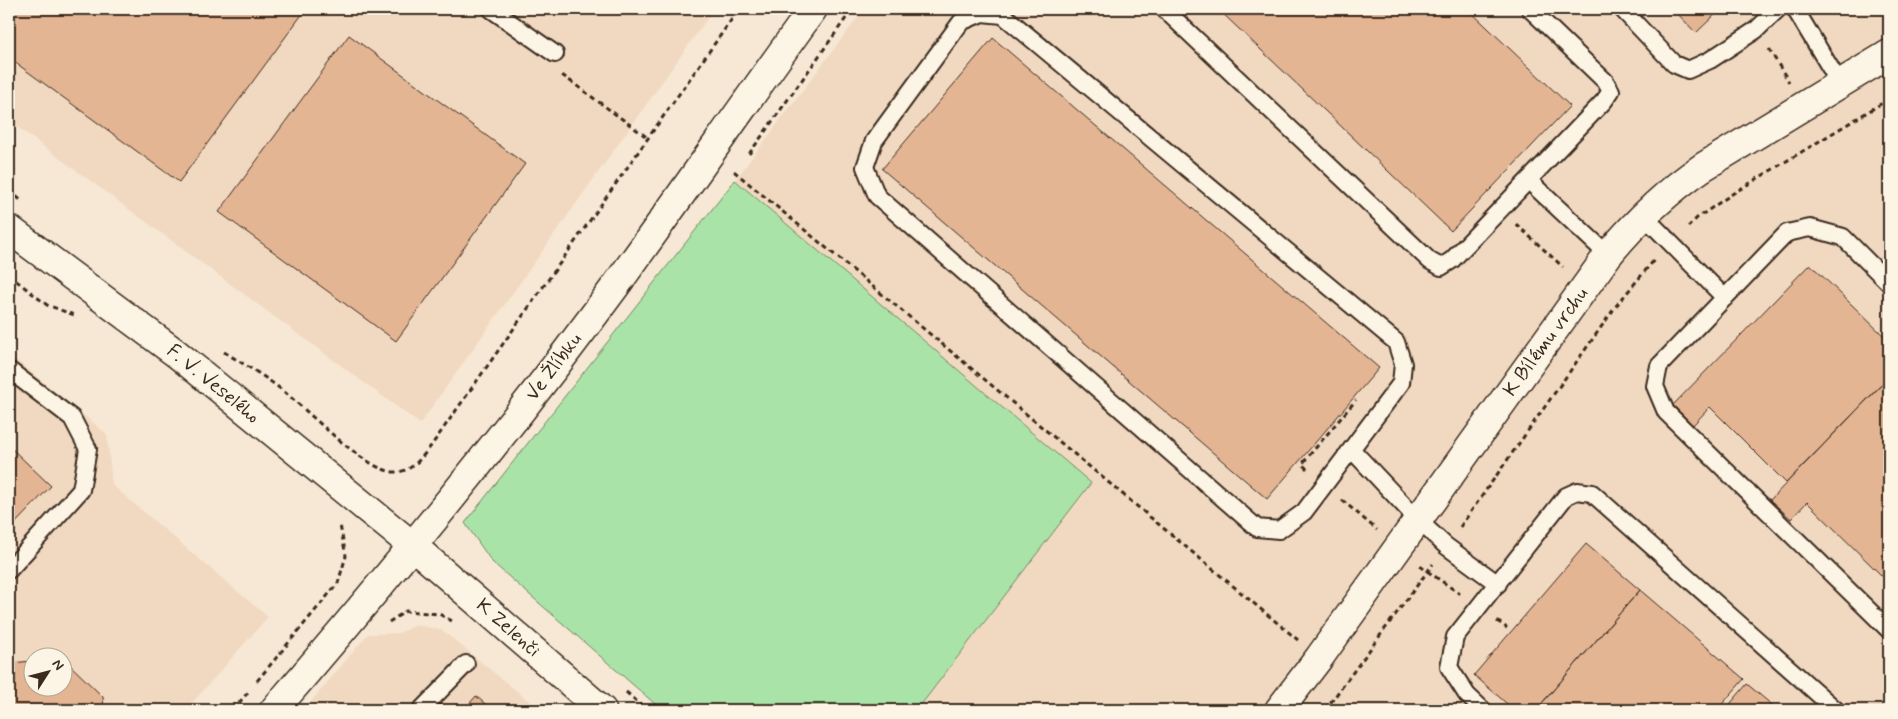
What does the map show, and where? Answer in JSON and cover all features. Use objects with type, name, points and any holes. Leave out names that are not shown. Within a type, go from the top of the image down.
[{"type":"street","name":"Ve Žlíbku","points":[[274,710],[413,546],[525,405],[616,285],[813,9]]},
{"type":"street","name":"K Bílému vrchu","points":[[1279,710],[1319,658],[1608,255],[1644,216],[1674,187],[1703,167],[1889,54]]},
{"type":"street","name":"F. V. Veselého","points":[[9,229],[177,354],[413,546]]},
{"type":"street","name":"K Zelenči","points":[[413,546],[602,710]]},
{"type":"lane","points":[[491,9],[555,54]]},
{"type":"lane","points":[[1164,9],[1430,261],[1441,267],[1452,260],[1529,181],[1604,101],[1611,91],[1605,81],[1530,9]]},
{"type":"lane","points":[[1622,9],[1674,64],[1688,70],[1710,60],[1756,30],[1778,9]]},
{"type":"lane","points":[[1795,9],[1840,84]]},
{"type":"lane","points":[[982,12],[1003,15],[1396,342],[1403,364],[1401,383],[1352,450],[1304,512],[1279,530],[1257,528],[877,196],[865,167],[874,141],[961,22],[982,12]]},
{"type":"lane","points":[[1529,181],[1608,255]]},
{"type":"lane","points":[[1644,216],[1725,298]]},
{"type":"lane","points":[[1889,283],[1843,237],[1810,228],[1787,233],[1659,366],[1654,386],[1666,412],[1889,630]]},
{"type":"lane","points":[[9,370],[72,418],[88,449],[81,490],[9,570]]},
{"type":"lane","points":[[1352,450],[1418,520],[1446,546],[1498,584]]},
{"type":"lane","points":[[1483,710],[1467,696],[1449,667],[1456,637],[1566,496],[1577,491],[1592,493],[1836,710]]},
{"type":"lane","points":[[421,710],[466,664]]},
{"type":"path","points":[[218,348],[278,387],[355,452],[378,467],[395,472],[414,466],[431,446],[739,9]]},
{"type":"path","points":[[1735,9],[1756,30],[1823,138]]},
{"type":"path","points":[[747,156],[849,14]]},
{"type":"path","points":[[555,54],[558,72],[648,138]]},
{"type":"path","points":[[1324,710],[1446,546],[1616,306],[1654,260],[1704,213],[1889,99]]},
{"type":"path","points":[[741,164],[735,172],[1319,658],[1347,679]]},
{"type":"path","points":[[9,191],[24,203]]},
{"type":"path","points":[[1500,210],[1571,274],[1616,306]]},
{"type":"path","points":[[9,275],[47,305],[81,318]]},
{"type":"path","points":[[233,710],[338,583],[346,556],[340,525],[334,519]]},
{"type":"shaded area","points":[[9,9],[714,9],[420,424],[9,121]]},
{"type":"shaded area","points":[[864,9],[1889,9],[1889,710],[917,710],[1091,483],[735,180]]},
{"type":"shaded area","points":[[9,354],[107,434],[112,485],[268,617],[186,710],[9,710]]},
{"type":"shaded area","points":[[416,625],[442,630],[540,710],[304,710],[368,634],[399,633]]},
{"type":"green space","points":[[735,180],[1091,483],[917,710],[662,710],[492,562],[465,523]]},
{"type":"building","points":[[9,9],[306,9],[179,182],[9,58]]},
{"type":"building","points":[[1218,9],[1468,9],[1570,106],[1451,231]]},
{"type":"building","points":[[1673,9],[1721,9],[1696,33]]},
{"type":"building","points":[[349,35],[525,164],[396,341],[219,212]]},
{"type":"building","points":[[993,38],[1379,368],[1267,499],[882,169]]},
{"type":"building","points":[[1810,264],[1889,341],[1889,377],[1786,483],[1710,407],[1693,425],[1673,405]]},
{"type":"building","points":[[1889,377],[1889,571],[1883,577],[1807,502],[1791,519],[1770,500]]},
{"type":"building","points":[[9,446],[51,486],[9,530]]},
{"type":"building","points":[[1586,544],[1640,590],[1536,710],[1514,710],[1474,675]]},
{"type":"building","points":[[1889,571],[1889,583],[1883,577]]},
{"type":"building","points":[[1640,590],[1744,679],[1717,710],[1536,710]]},
{"type":"building","points":[[9,661],[11,663],[22,662],[22,696],[72,696],[72,667],[103,697],[104,710],[9,710]]},
{"type":"building","points":[[1747,684],[1778,710],[1725,710]]},
{"type":"building","points":[[476,696],[492,710],[464,710]]}]
